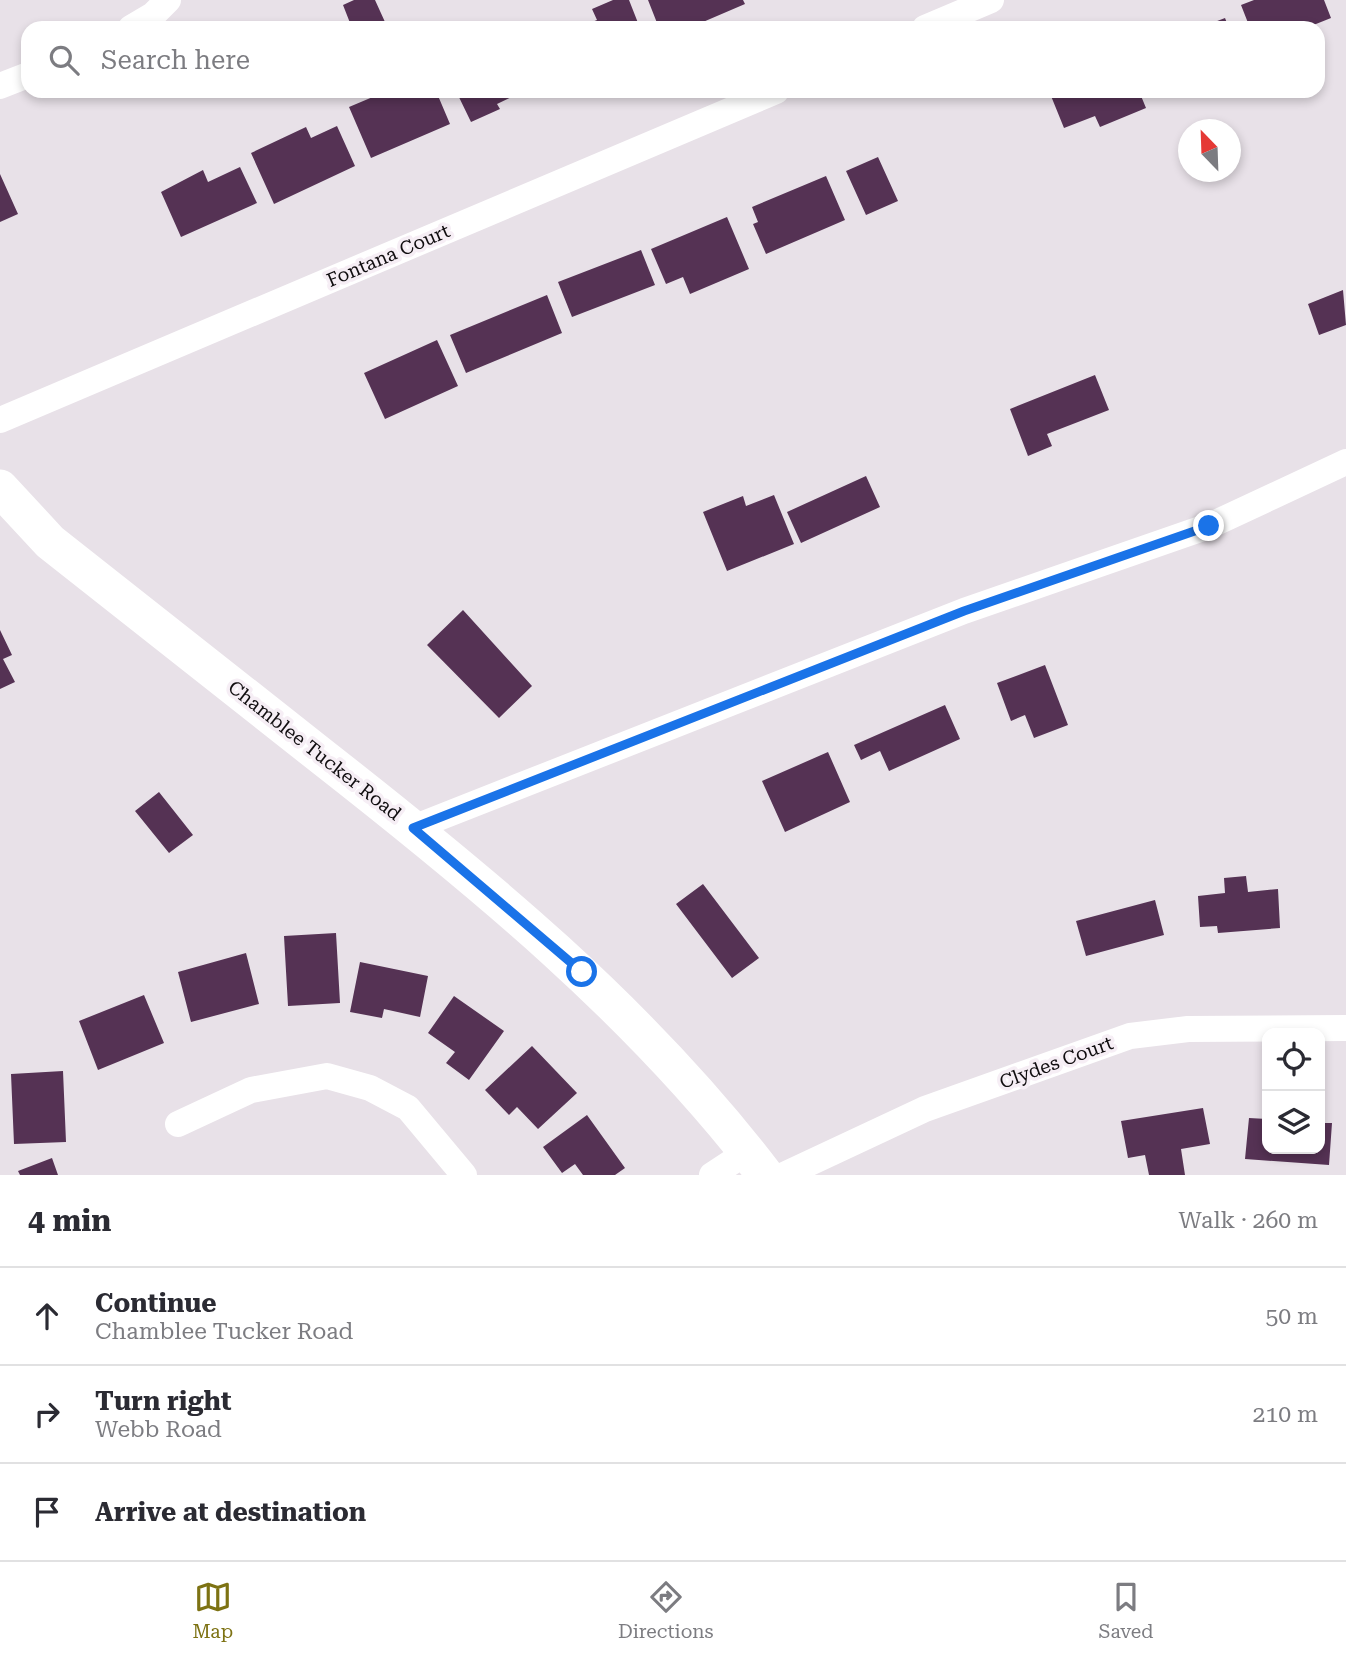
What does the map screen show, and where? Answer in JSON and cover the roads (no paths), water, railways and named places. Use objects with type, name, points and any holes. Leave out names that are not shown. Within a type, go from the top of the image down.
[{"type":"main road","name":"Chamblee Tucker Road","points":[[0,488],[50,542],[413,828],[582,972],[682,1074],[756,1163]]},
{"type":"street","points":[[143,21],[168,0]]},
{"type":"street","points":[[942,21],[991,0]]},
{"type":"street","points":[[0,86],[21,78]]},
{"type":"street","name":"Fontana Court","points":[[0,420],[759,98]]},
{"type":"street","points":[[413,828],[964,611],[1209,526],[1346,463]]},
{"type":"street","name":"Clydes Court","points":[[784,1175],[925,1109],[1130,1036],[1188,1029],[1346,1028]]},
{"type":"street","points":[[178,1124],[251,1090],[327,1076],[370,1088],[408,1108],[464,1175]]},
{"type":"street","points":[[712,1175],[756,1163]]}]
